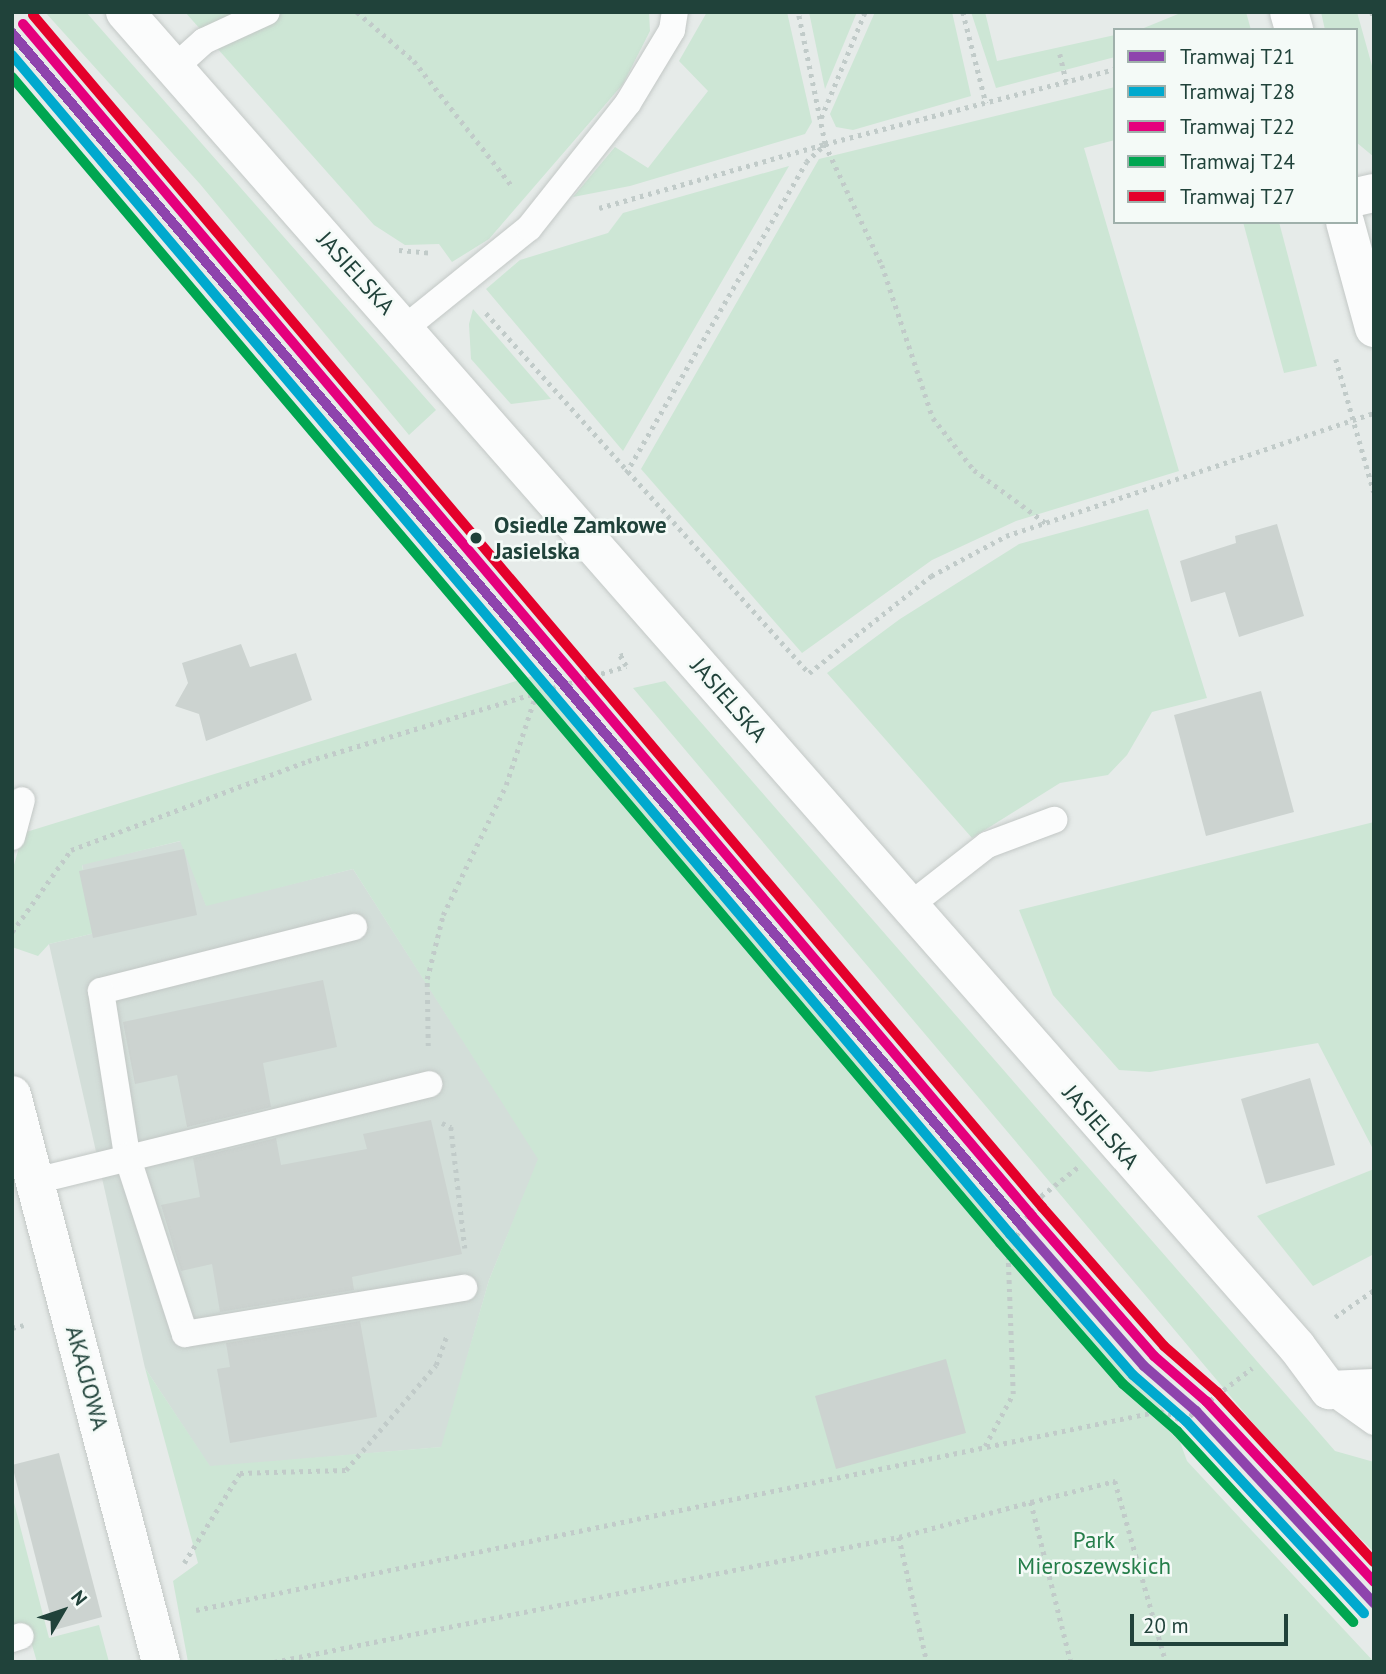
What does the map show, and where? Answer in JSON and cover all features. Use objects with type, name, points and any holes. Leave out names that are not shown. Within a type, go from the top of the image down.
[{"type":"street","name":"JASIELSKA","points":[[125,12],[1297,1347],[1329,1390]]},
{"type":"street","points":[[1346,224],[1374,328]]},
{"type":"street","name":"AKACJOWA","points":[[12,1095],[161,1662]]},
{"type":"street","points":[[1329,1390],[1374,1388]]},
{"type":"lane","points":[[174,68],[204,41],[267,12]]},
{"type":"lane","points":[[405,328],[529,228],[628,103],[673,30],[675,12]]},
{"type":"lane","points":[[12,837],[22,800]]},
{"type":"lane","points":[[909,906],[987,845],[1054,820]]},
{"type":"lane","points":[[354,927],[101,991],[128,1156],[185,1334],[464,1288]]},
{"type":"lane","points":[[35,1181],[429,1084]]},
{"type":"lane","points":[[1329,1390],[1374,1422]]},
{"type":"path","points":[[357,12],[414,61],[512,186],[546,206]]},
{"type":"path","points":[[798,12],[825,144],[882,265],[933,418],[974,470],[1046,524]]},
{"type":"path","points":[[821,120],[865,12]]},
{"type":"path","points":[[963,12],[986,103]]},
{"type":"path","points":[[1372,12],[1374,20]]},
{"type":"path","points":[[1060,54],[1066,81]]},
{"type":"path","points":[[529,228],[825,144],[1113,69]]},
{"type":"path","points":[[626,473],[806,162],[825,144]]},
{"type":"path","points":[[738,597],[809,673],[931,576],[1006,536],[1374,412]]},
{"type":"path","points":[[12,933],[71,850],[308,761],[537,690],[626,666],[620,656],[633,652]]},
{"type":"path","points":[[150,1619],[240,1473],[346,1470],[436,1365],[464,1288],[467,1269],[451,1127],[430,1118],[427,979],[443,915],[506,785],[537,690]]},
{"type":"path","points":[[984,1447],[1013,1394],[1007,1260],[1021,1225],[1041,1196],[1086,1160]]},
{"type":"path","points":[[1335,1317],[1374,1290]]},
{"type":"path","points":[[150,1619],[1160,1411],[1183,1421],[1217,1390],[1263,1360]]},
{"type":"path","points":[[274,1662],[899,1537],[1115,1481],[1166,1662]]},
{"type":"path","points":[[1031,1502],[1071,1662]]},
{"type":"path","points":[[899,1537],[927,1662]]},
{"type":"shaded area","points":[[181,841],[206,905],[353,869],[539,1159],[489,1280],[442,1447],[210,1467],[145,1368],[49,944],[95,933],[82,864]]},
{"type":"green space","points":[[45,12],[86,12],[436,410],[409,435],[200,184]]},
{"type":"green space","points":[[185,12],[649,12],[650,31],[623,84],[489,239],[452,262],[439,244],[405,245],[374,225]]},
{"type":"green space","points":[[707,12],[787,12],[812,122],[805,134],[630,186],[573,197],[615,147],[648,168],[708,91],[679,61]]},
{"type":"green space","points":[[809,12],[857,12],[825,89]]},
{"type":"green space","points":[[875,12],[952,12],[971,96],[853,130],[836,127],[830,114]]},
{"type":"green space","points":[[971,12],[985,12],[997,61],[1113,35],[1113,58],[996,88]]},
{"type":"green space","points":[[1183,12],[1246,12],[1250,28],[1144,28]]},
{"type":"green space","points":[[1321,12],[1357,12],[1374,73],[1374,157],[1358,144],[1358,28],[1325,28]]},
{"type":"green space","points":[[1113,87],[1113,141],[1084,148],[1179,471],[1016,521],[932,560],[802,653],[641,469],[819,159]]},
{"type":"green space","points":[[789,166],[623,451],[486,289],[520,260],[608,233],[623,213]]},
{"type":"green space","points":[[1244,224],[1280,224],[1317,366],[1284,373]]},
{"type":"green space","points":[[473,309],[551,399],[511,404],[471,359],[469,324]]},
{"type":"green space","points":[[1148,509],[1207,698],[1152,712],[1127,755],[1108,775],[1060,783],[972,838],[827,673],[900,619],[1019,544]]},
{"type":"green space","name":"Park Mieroszewskich","points":[[539,674],[1172,1420],[1187,1461],[1374,1662],[188,1662],[173,1581],[198,1563],[145,1368],[210,1466],[441,1447],[489,1280],[538,1159],[353,869],[206,906],[180,841],[82,865],[95,933],[49,944],[38,956],[12,947],[12,872],[23,833]]},
{"type":"green space","points":[[665,681],[1335,1451],[1374,1462],[1374,1552],[1302,1481],[633,688]]},
{"type":"green space","points":[[1374,822],[1374,1151],[1318,1043],[1150,1072],[1119,1070],[1053,995],[1019,910]]},
{"type":"green space","points":[[1374,1169],[1374,1254],[1313,1286],[1257,1216]]},
{"type":"green space","points":[[12,1495],[49,1638],[99,1625],[109,1662],[37,1662],[27,1628],[12,1631]]},
{"type":"building","points":[[1277,524],[1304,616],[1239,637],[1225,592],[1191,602],[1180,561],[1236,543],[1235,536]]},
{"type":"building","points":[[241,644],[250,667],[296,653],[312,700],[206,741],[199,714],[175,706],[188,683],[182,663]]},
{"type":"building","points":[[1261,691],[1294,812],[1206,836],[1174,715]]},
{"type":"building","points":[[184,849],[197,915],[93,938],[79,871]]},
{"type":"building","points":[[323,980],[337,1047],[263,1063],[271,1107],[187,1127],[177,1075],[135,1084],[123,1022]]},
{"type":"building","points":[[1310,1078],[1335,1165],[1266,1184],[1241,1099]]},
{"type":"building","points":[[431,1120],[462,1254],[352,1277],[354,1290],[220,1312],[212,1264],[181,1271],[161,1205],[200,1197],[193,1158],[276,1138],[281,1165],[367,1149],[363,1134]]},
{"type":"building","points":[[360,1321],[377,1417],[230,1443],[217,1369],[230,1367],[226,1343]]},
{"type":"building","points":[[946,1359],[966,1433],[836,1469],[815,1396]]},
{"type":"building","points":[[59,1453],[102,1617],[54,1630],[12,1465]]},
{"type":"tram line","name":"T27","points":[[33,15],[1042,1207],[1164,1346],[1217,1392],[1374,1562]]},
{"type":"tram line","name":"T22","points":[[23,24],[1032,1216],[1154,1356],[1206,1401],[1374,1582]]},
{"type":"tram line","name":"T21","points":[[12,33],[1021,1225],[1144,1366],[1196,1411],[1374,1603]]},
{"type":"tram line","name":"T28","points":[[12,55],[1010,1234],[1133,1375],[1186,1421],[1364,1613]]},
{"type":"tram line","name":"T24","points":[[12,77],[1000,1243],[1123,1384],[1177,1431],[1353,1622]]},
{"type":"place","name":"Osiedle Zamkowe Jasielska","points":[[476,538]]}]
